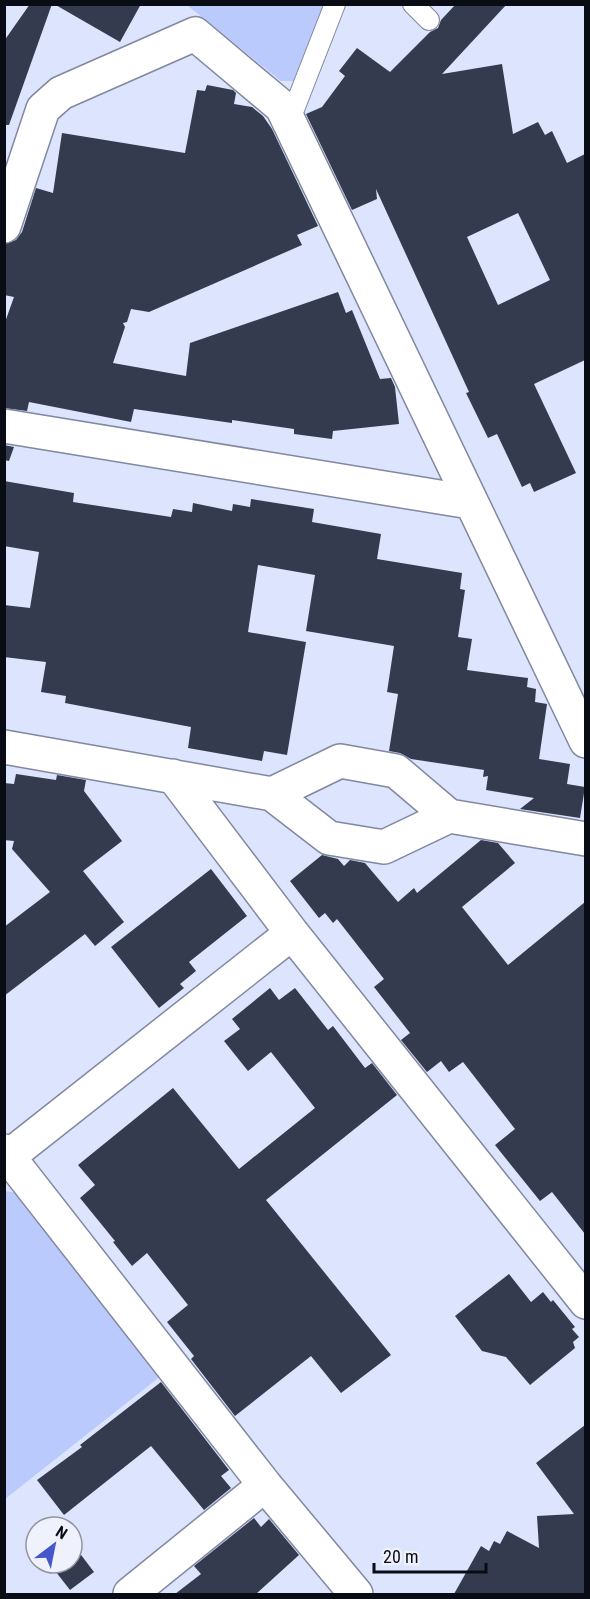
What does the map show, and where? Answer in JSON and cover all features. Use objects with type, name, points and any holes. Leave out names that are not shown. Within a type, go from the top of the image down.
[{"type":"street","points":[[4,226],[43,109],[61,93],[195,34],[282,106],[585,741]]},
{"type":"street","points":[[4,426],[470,502]]},
{"type":"street","points":[[4,747],[272,794],[329,838],[384,848],[449,816]]},
{"type":"street","points":[[272,794],[340,761],[396,771],[449,816],[585,839]]},
{"type":"street","points":[[173,776],[292,933],[585,1302]]},
{"type":"street","points":[[292,933],[6,1155],[265,1485],[356,1594]]},
{"type":"street","points":[[130,1594],[265,1485]]},
{"type":"lane","points":[[289,122],[335,4]]},
{"type":"lane","points":[[413,4],[429,20]]},
{"type":"shaded area","points":[[187,5],[322,5],[320,17],[296,81],[281,81]]},
{"type":"shaded area","points":[[5,1191],[18,1193],[162,1375],[5,1499]]},
{"type":"building","points":[[30,4],[52,4],[9,125],[4,125],[4,41]]},
{"type":"building","points":[[54,4],[141,4],[120,42]]},
{"type":"building","points":[[456,4],[507,4],[442,74],[502,64],[513,134],[538,122],[545,135],[552,131],[567,163],[585,154],[585,360],[534,384],[576,473],[534,492],[530,483],[522,487],[497,434],[488,438],[376,189],[377,199],[352,210],[306,114],[322,107],[345,76],[339,71],[357,48],[390,72],[430,32],[438,28],[441,20]],"holes":[[[518,213],[550,280],[498,305],[467,237]]]},
{"type":"building","points":[[207,85],[233,90],[236,93],[234,104],[252,107],[263,116],[272,129],[318,226],[297,235],[302,245],[149,312],[131,309],[127,322],[123,323],[125,327],[113,363],[186,376],[190,343],[338,292],[346,313],[352,310],[380,379],[391,378],[395,387],[399,424],[333,431],[332,439],[294,434],[294,429],[134,409],[131,422],[29,402],[27,411],[4,408],[4,325],[14,297],[4,295],[4,244],[16,240],[22,232],[36,188],[53,193],[62,133],[185,153],[197,90],[205,91]]},
{"type":"building","points":[[4,445],[14,447],[9,461],[4,460]]},
{"type":"building","points":[[4,481],[74,493],[73,502],[171,517],[173,509],[192,512],[193,503],[232,511],[233,504],[250,507],[251,499],[314,509],[312,522],[381,534],[377,559],[462,573],[460,589],[465,590],[458,637],[472,639],[467,670],[528,678],[527,687],[536,689],[535,702],[547,704],[539,759],[570,764],[567,784],[585,787],[580,818],[520,809],[534,798],[486,790],[488,776],[483,777],[484,770],[411,759],[400,753],[389,751],[398,694],[387,692],[394,646],[306,631],[315,575],[258,565],[248,632],[306,642],[287,755],[264,751],[262,761],[188,748],[191,727],[65,703],[66,696],[41,692],[46,662],[4,657],[4,605],[30,608],[39,552],[4,546]]},
{"type":"building","points":[[16,774],[56,780],[57,775],[86,780],[84,791],[122,841],[83,871],[124,922],[95,946],[85,934],[4,996],[4,927],[50,892],[12,849],[14,841],[4,840],[4,783],[14,784]]},
{"type":"building","points":[[481,840],[498,843],[515,863],[462,907],[508,965],[585,902],[585,1234],[552,1192],[540,1201],[495,1145],[515,1129],[463,1062],[449,1072],[441,1061],[427,1072],[401,1040],[410,1033],[374,987],[384,979],[337,919],[333,923],[325,913],[319,918],[290,881],[322,855],[338,859],[344,866],[350,860],[365,863],[398,902],[414,888],[417,893]]},
{"type":"building","points":[[211,869],[247,916],[189,962],[196,971],[180,984],[184,988],[159,1008],[111,947]]},
{"type":"building","points":[[270,988],[279,1000],[295,988],[328,1030],[333,1026],[365,1068],[372,1063],[397,1095],[266,1200],[391,1355],[341,1393],[311,1356],[235,1416],[191,1359],[194,1356],[167,1322],[188,1305],[147,1253],[132,1266],[113,1242],[115,1241],[80,1198],[95,1185],[78,1165],[173,1088],[239,1169],[315,1108],[271,1052],[248,1071],[224,1041],[240,1029],[232,1019]]},
{"type":"building","points":[[509,1274],[531,1302],[543,1292],[551,1302],[553,1300],[575,1327],[572,1329],[579,1337],[573,1342],[575,1348],[530,1385],[506,1357],[482,1351],[455,1316]]},
{"type":"building","points":[[161,1382],[229,1470],[221,1476],[231,1488],[204,1510],[151,1446],[64,1515],[37,1480],[82,1447],[80,1445]]},
{"type":"building","points":[[585,1425],[585,1594],[454,1594],[481,1546],[489,1551],[494,1541],[500,1544],[507,1531],[539,1548],[537,1516],[574,1514],[536,1463]]},
{"type":"building","points":[[254,1518],[261,1527],[269,1519],[299,1555],[256,1594],[175,1594],[201,1574],[194,1566]]},
{"type":"building","points":[[84,1559],[94,1572],[70,1590],[58,1575],[84,1575]]}]
